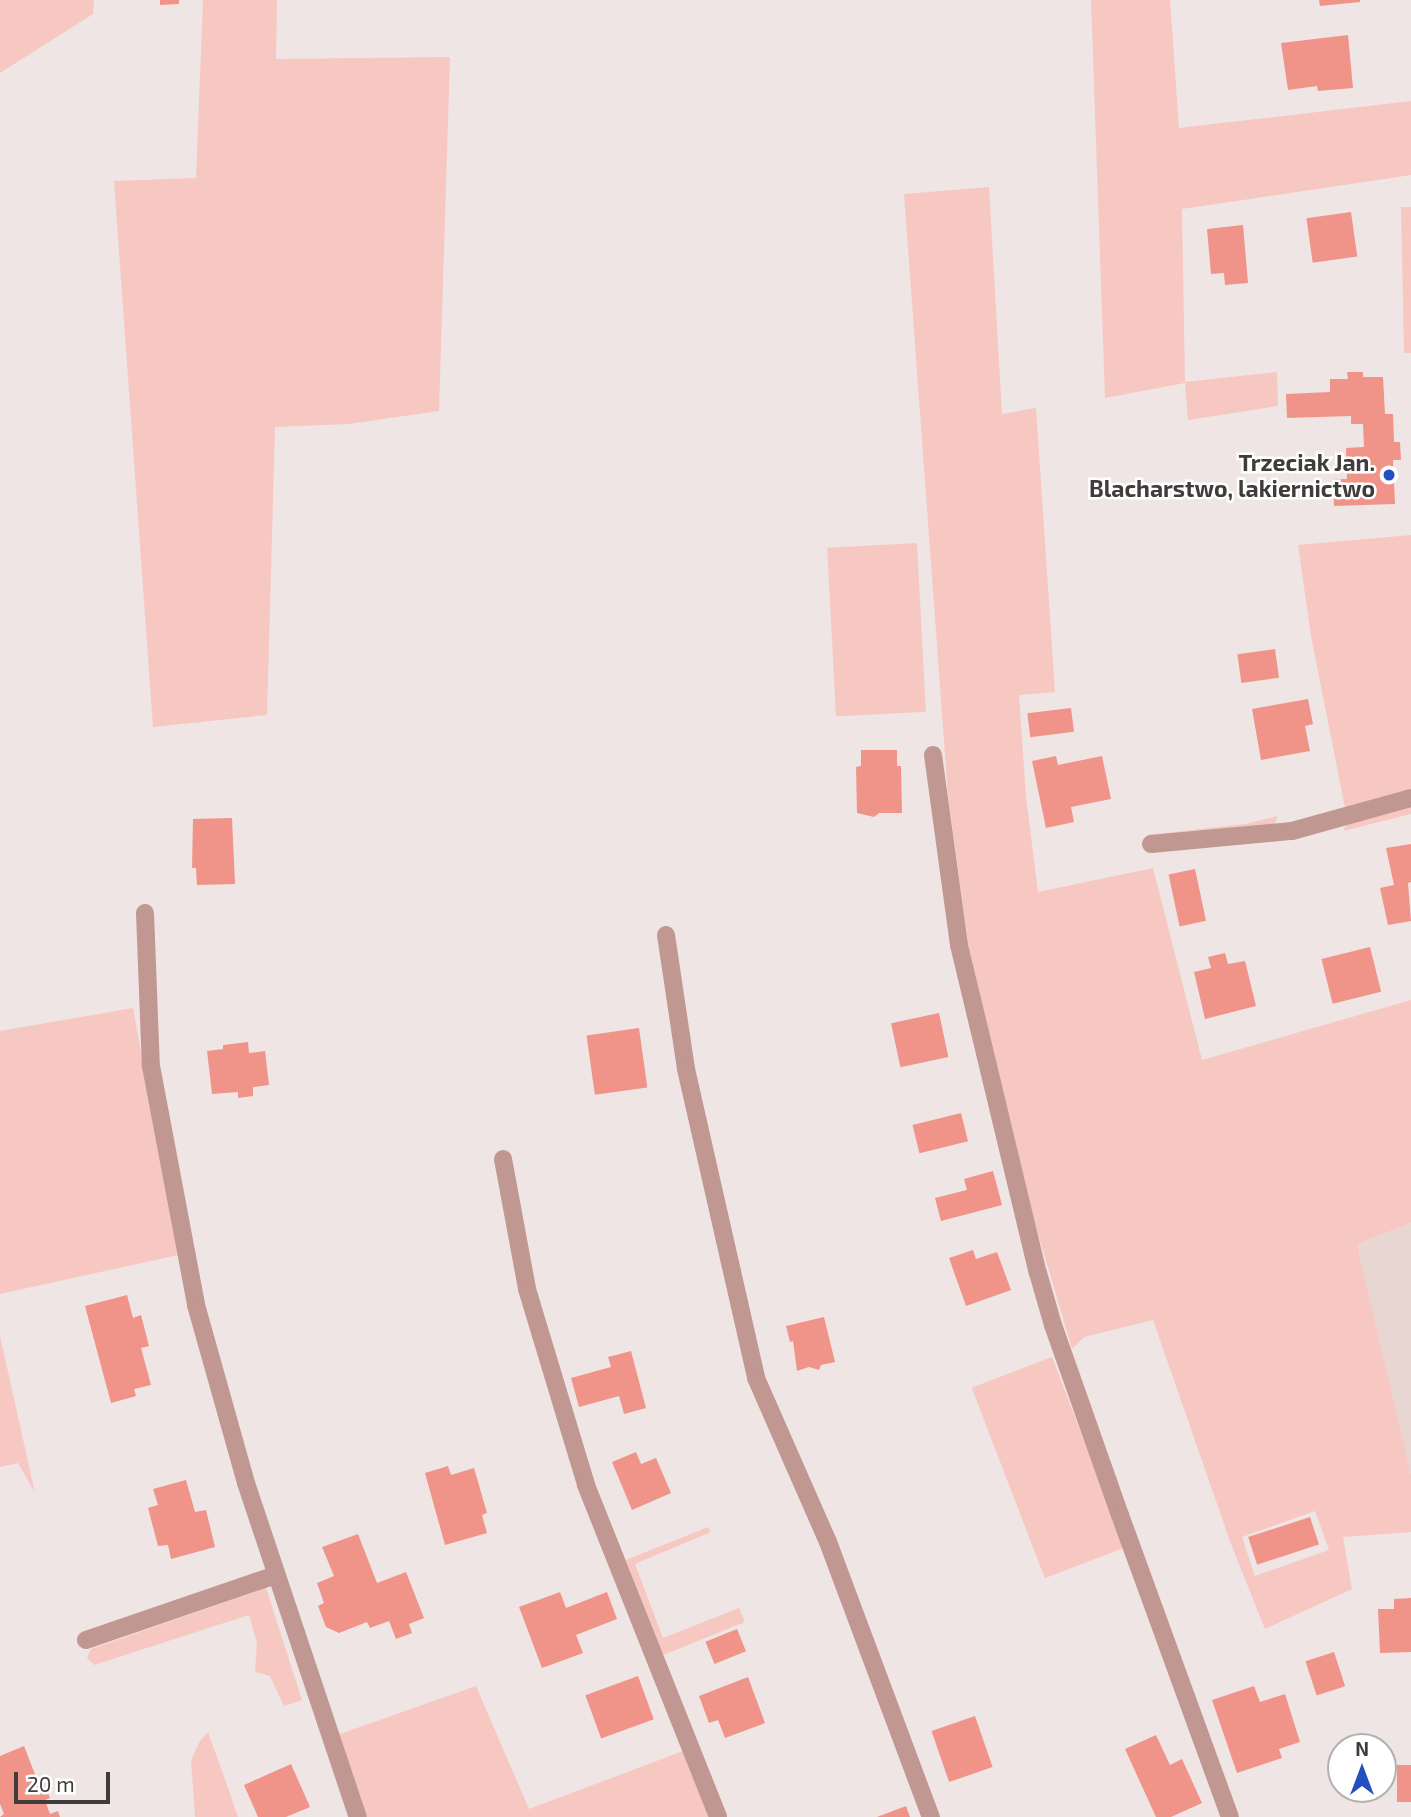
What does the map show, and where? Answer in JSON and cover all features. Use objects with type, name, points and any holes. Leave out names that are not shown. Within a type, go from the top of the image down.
[{"type":"lane","points":[[933,755],[959,945],[1046,1299],[1168,1651],[1230,1817]]},
{"type":"lane","points":[[1151,844],[1292,831],[1411,798]]},
{"type":"lane","points":[[145,913],[151,1066],[201,1325],[276,1575],[358,1817]]},
{"type":"lane","points":[[666,935],[686,1069],[756,1378],[828,1542],[931,1817]]},
{"type":"lane","points":[[503,1159],[527,1289],[586,1485],[718,1817]]},
{"type":"lane","points":[[86,1640],[276,1575]]},
{"type":"shaded area","points":[[0,0],[94,0],[93,14],[0,73]]},
{"type":"shaded area","points":[[203,0],[277,0],[276,59],[450,57],[439,411],[349,424],[275,427],[267,715],[153,727],[114,181],[196,178]]},
{"type":"shaded area","points":[[1091,0],[1170,0],[1179,128],[1411,101],[1411,175],[1182,209],[1185,382],[1277,372],[1278,406],[1188,420],[1185,383],[1105,398]]},
{"type":"shaded area","points":[[989,187],[1002,414],[1036,408],[1055,692],[1019,695],[1026,797],[1038,892],[1153,868],[1202,1060],[1411,1000],[1411,1223],[1357,1244],[1411,1474],[1411,1532],[1343,1537],[1352,1589],[1265,1629],[1231,1544],[1153,1320],[1084,1337],[1072,1349],[1021,1176],[968,942],[948,796],[904,194]],"holes":[[[1315,1511],[1329,1550],[1255,1576],[1242,1537]]]},
{"type":"shaded area","points":[[1401,207],[1411,207],[1411,353],[1404,353]]},
{"type":"shaded area","points":[[1411,535],[1411,789],[1345,808],[1311,636],[1298,545]]},
{"type":"shaded area","points":[[917,543],[926,712],[836,716],[827,548]]},
{"type":"shaded area","points":[[1411,802],[1411,814],[1343,831],[1347,824]]},
{"type":"shaded area","points":[[1278,816],[1274,825],[1147,838],[1147,835],[1245,824]]},
{"type":"shaded area","points":[[133,1008],[178,1255],[0,1294],[0,1031]]},
{"type":"shaded area","points":[[1411,1223],[1411,1474],[1357,1244]]},
{"type":"shaded area","points":[[0,1336],[35,1493],[18,1463],[0,1467]]},
{"type":"shaded area","points":[[1052,1357],[1125,1547],[1045,1578],[972,1388]]},
{"type":"shaded area","points":[[708,1527],[711,1532],[635,1564],[663,1638],[739,1608],[745,1622],[663,1655],[626,1560]]},
{"type":"shaded area","points":[[266,1588],[302,1700],[284,1706],[270,1676],[255,1672],[257,1643],[249,1615],[94,1665],[87,1658],[91,1649]]},
{"type":"shaded area","points":[[476,1686],[529,1809],[683,1751],[709,1817],[365,1817],[337,1735]]},
{"type":"shaded area","points":[[208,1732],[238,1817],[195,1817],[191,1760],[200,1741]]},
{"type":"building","points":[[160,0],[179,0],[179,4],[160,5]]},
{"type":"building","points":[[1319,0],[1360,0],[1360,2],[1320,6]]},
{"type":"building","points":[[1348,35],[1353,88],[1318,91],[1317,86],[1288,90],[1281,43]]},
{"type":"building","points":[[1351,212],[1357,257],[1313,263],[1306,218]]},
{"type":"building","points":[[1243,225],[1248,283],[1225,285],[1224,273],[1211,274],[1207,229]]},
{"type":"building","points":[[1347,372],[1363,372],[1363,377],[1383,377],[1385,414],[1393,414],[1394,442],[1400,442],[1401,460],[1393,460],[1395,504],[1334,506],[1333,479],[1347,479],[1346,448],[1364,447],[1363,424],[1351,424],[1351,416],[1287,418],[1286,394],[1330,392],[1330,379],[1348,379]]},
{"type":"building","points":[[1275,649],[1279,678],[1241,683],[1237,654]]},
{"type":"building","points":[[1308,699],[1313,724],[1305,726],[1310,751],[1261,760],[1252,709]]},
{"type":"building","points":[[1071,708],[1074,732],[1030,737],[1027,713]]},
{"type":"building","points":[[861,750],[897,750],[897,766],[901,766],[902,813],[879,813],[874,817],[857,813],[856,767],[861,766]]},
{"type":"building","points":[[1056,756],[1058,765],[1102,756],[1111,799],[1071,807],[1074,822],[1046,828],[1032,761]]},
{"type":"building","points":[[232,818],[235,884],[197,885],[196,868],[192,868],[193,819]]},
{"type":"building","points":[[1411,844],[1411,882],[1408,883],[1411,921],[1388,925],[1380,888],[1394,885],[1386,848]]},
{"type":"building","points":[[1195,869],[1206,921],[1180,926],[1169,875]]},
{"type":"building","points":[[1370,947],[1381,992],[1333,1004],[1321,959]]},
{"type":"building","points":[[1225,953],[1228,964],[1245,961],[1256,1006],[1205,1019],[1194,972],[1211,968],[1208,957]]},
{"type":"building","points":[[939,1013],[948,1057],[900,1067],[891,1023]]},
{"type":"building","points":[[639,1028],[647,1087],[595,1095],[587,1035]]},
{"type":"building","points":[[248,1042],[249,1053],[265,1051],[269,1085],[253,1087],[253,1096],[238,1098],[238,1092],[212,1094],[207,1051],[223,1049],[223,1045]]},
{"type":"building","points":[[961,1113],[968,1141],[920,1153],[912,1125]]},
{"type":"building","points":[[993,1171],[1002,1205],[941,1221],[935,1198],[967,1190],[964,1179]]},
{"type":"building","points":[[973,1250],[976,1259],[997,1252],[1011,1290],[966,1306],[949,1258]]},
{"type":"building","points":[[127,1295],[133,1318],[141,1315],[149,1346],[141,1348],[151,1385],[134,1389],[136,1396],[111,1403],[85,1306]]},
{"type":"building","points":[[824,1317],[835,1362],[821,1365],[819,1370],[809,1367],[797,1371],[793,1341],[790,1342],[786,1326]]},
{"type":"building","points":[[631,1351],[646,1408],[624,1414],[619,1396],[579,1407],[571,1378],[611,1367],[608,1357]]},
{"type":"building","points":[[636,1452],[641,1464],[656,1458],[671,1493],[632,1510],[612,1462]]},
{"type":"building","points":[[448,1466],[451,1475],[474,1468],[487,1513],[482,1515],[487,1533],[445,1545],[425,1473]]},
{"type":"building","points":[[186,1480],[195,1512],[206,1510],[215,1547],[171,1559],[168,1545],[158,1546],[148,1508],[158,1505],[153,1489]]},
{"type":"building","points":[[1310,1517],[1319,1545],[1257,1565],[1248,1537]]},
{"type":"building","points":[[358,1534],[377,1583],[406,1572],[424,1618],[409,1624],[412,1633],[396,1639],[389,1621],[370,1628],[367,1622],[339,1633],[326,1627],[318,1606],[324,1603],[317,1583],[334,1576],[322,1547]]},
{"type":"building","points":[[560,1592],[566,1608],[607,1592],[617,1619],[576,1635],[583,1653],[542,1668],[519,1607]]},
{"type":"building","points":[[1411,1598],[1411,1652],[1380,1653],[1378,1609],[1394,1609],[1394,1599]]},
{"type":"building","points":[[737,1629],[746,1651],[714,1664],[705,1642]]},
{"type":"building","points":[[1334,1652],[1345,1686],[1317,1696],[1305,1661]]},
{"type":"building","points":[[638,1676],[654,1719],[601,1738],[585,1695]]},
{"type":"building","points":[[748,1677],[765,1723],[725,1738],[718,1720],[709,1723],[699,1696]]},
{"type":"building","points":[[1254,1686],[1260,1702],[1285,1694],[1300,1742],[1279,1749],[1282,1758],[1237,1773],[1212,1700]]},
{"type":"building","points":[[975,1716],[993,1767],[949,1782],[932,1731]]},
{"type":"building","points":[[1156,1735],[1170,1765],[1182,1759],[1202,1803],[1171,1817],[1156,1817],[1125,1749]]},
{"type":"building","points":[[24,1746],[38,1782],[43,1780],[50,1798],[45,1800],[50,1814],[58,1811],[60,1817],[0,1817],[4,1814],[0,1804],[0,1756]]},
{"type":"building","points":[[291,1764],[310,1807],[286,1817],[258,1817],[244,1785]]},
{"type":"building","points":[[1397,1765],[1411,1765],[1411,1802],[1397,1802]]},
{"type":"building","points":[[906,1806],[910,1817],[877,1817]]},
{"type":"place","name":"Trzeciak Jan. Blacharstwo, lakiernictwo","points":[[1389,475]]}]
